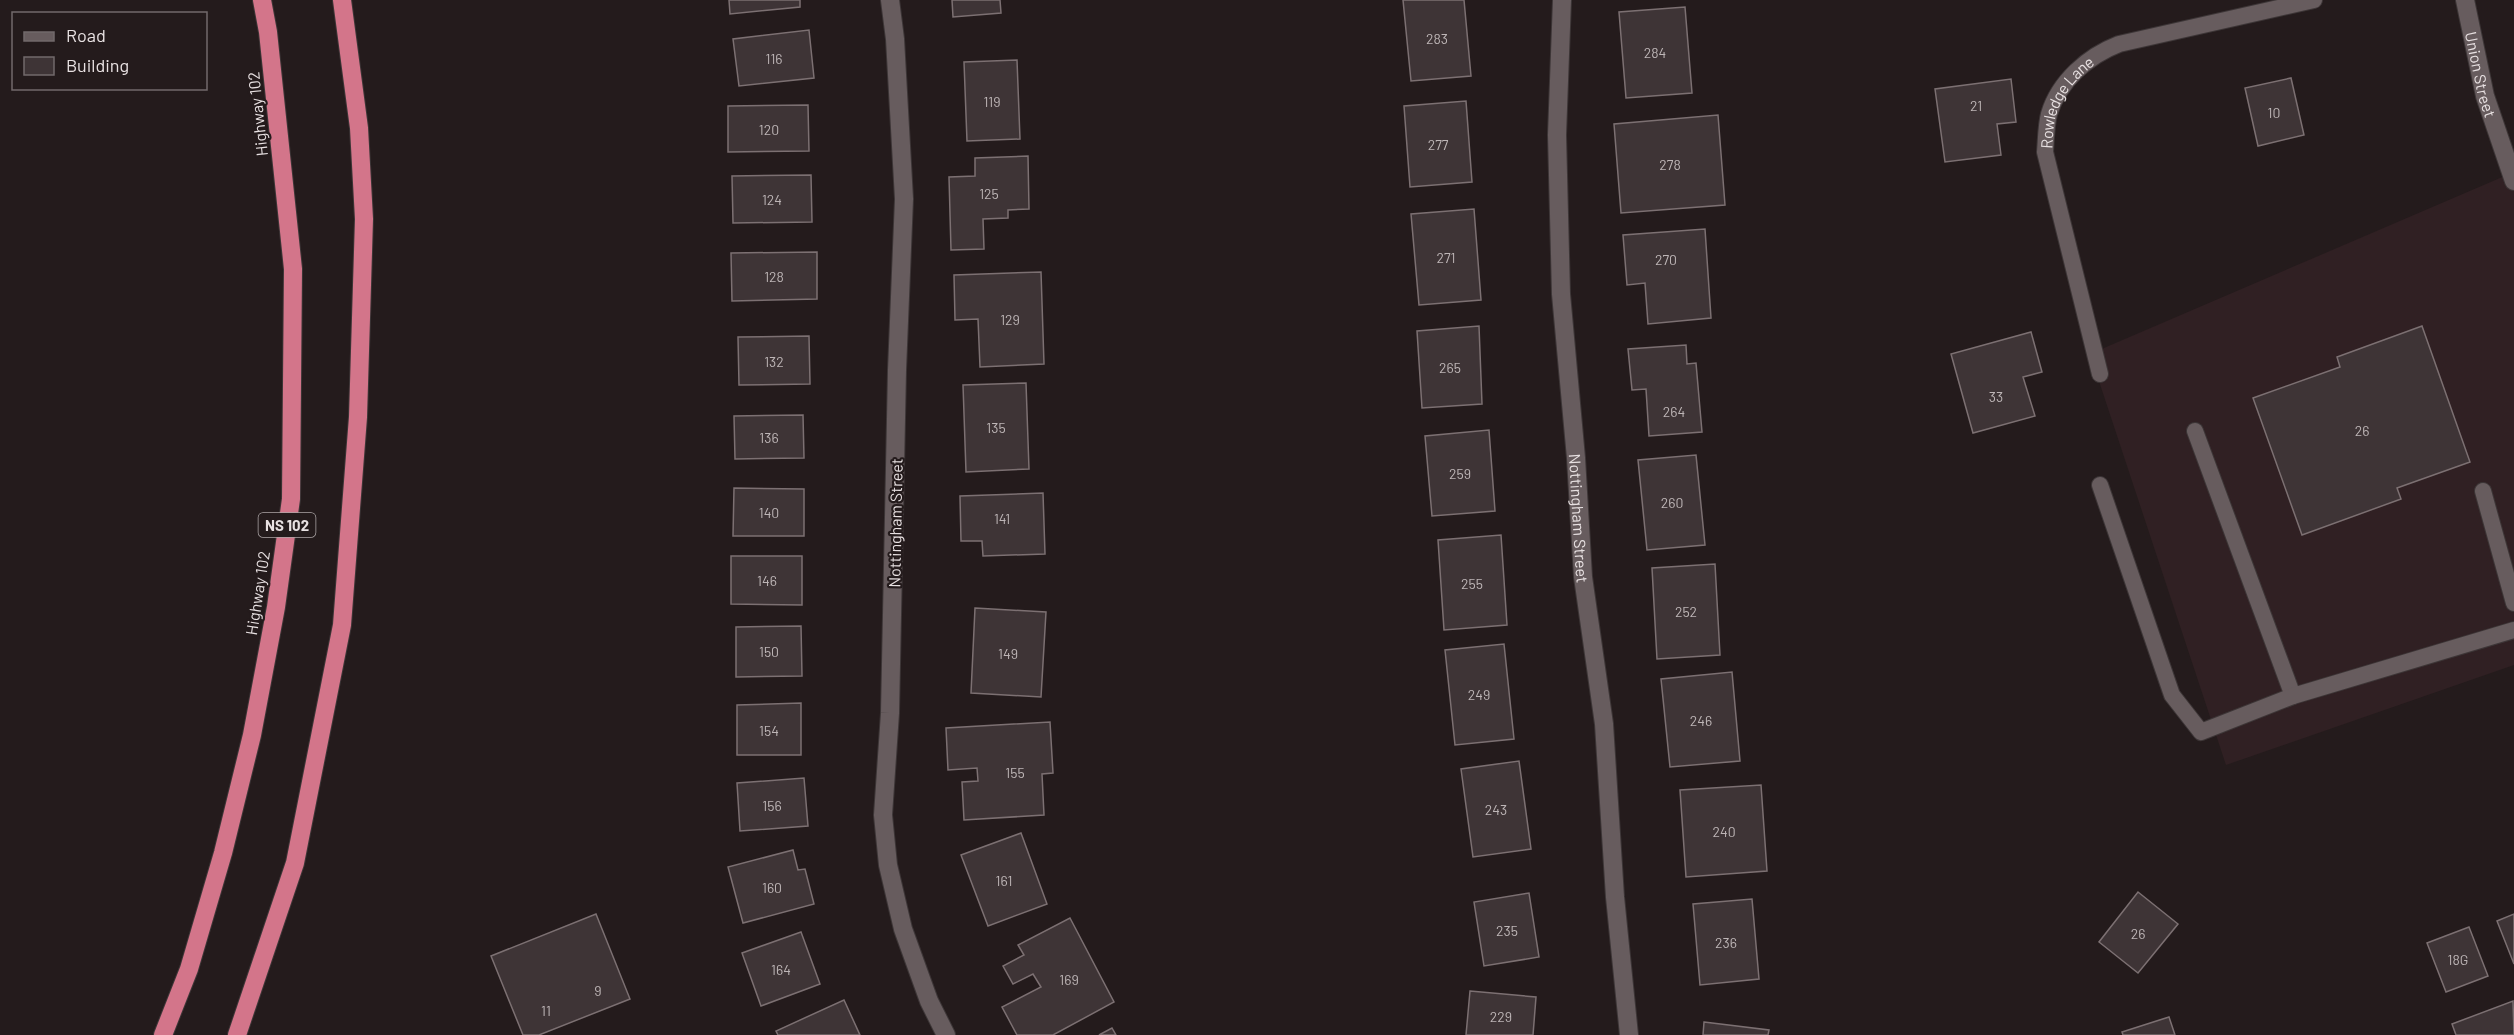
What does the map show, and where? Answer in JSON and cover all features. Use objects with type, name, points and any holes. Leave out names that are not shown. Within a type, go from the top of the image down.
[{"type":"highway","name":"Highway 102","points":[[163,1035],[189,969],[217,874],[247,756],[276,607],[291,499],[293,269],[268,32],[262,0]]},
{"type":"highway","points":[[237,1035],[296,863],[342,625],[358,417],[364,219],[359,128],[342,0]]},
{"type":"street","name":"Nottingham Street","points":[[890,0],[895,39],[904,199],[897,370],[890,691],[883,815],[888,865],[903,929],[928,1001],[946,1035]]},
{"type":"street","name":"Nottingham Street","points":[[1562,0],[1557,135],[1561,294],[1576,458],[1583,577],[1604,724],[1615,897],[1629,1035]]},
{"type":"street","name":"Union Street","points":[[2464,0],[2485,96],[2514,181]]},
{"type":"lane","name":"Rowledge Lane","points":[[2100,374],[2045,152],[2048,117],[2054,100],[2074,71],[2103,51],[2119,44],[2314,0]]},
{"type":"lane","points":[[2195,431],[2293,696]]},
{"type":"lane","points":[[2100,485],[2172,696],[2201,732],[2293,696],[2514,630]]},
{"type":"lane","points":[[2483,491],[2514,603]]},
{"type":"shaded area","points":[[2514,172],[2514,665],[2226,765],[2090,354]]},
{"type":"building","points":[[729,0],[800,0],[800,7],[730,14]]},
{"type":"building","points":[[952,0],[1000,0],[1001,13],[953,17]]},
{"type":"building","points":[[1403,0],[1464,0],[1471,76],[1411,81]]},
{"type":"building","points":[[1685,7],[1692,93],[1626,98],[1619,12]]},
{"type":"building","points":[[809,30],[814,78],[739,86],[733,39]]},
{"type":"building","points":[[1017,60],[1020,139],[967,141],[964,62]]},
{"type":"building","points":[[2291,78],[2304,135],[2258,146],[2245,88]]},
{"type":"building","points":[[2011,79],[2016,122],[1997,124],[2001,155],[1945,162],[1935,89]]},
{"type":"building","points":[[1466,101],[1472,182],[1410,187],[1404,106]]},
{"type":"building","points":[[808,105],[809,151],[728,152],[728,106]]},
{"type":"building","points":[[1718,115],[1725,205],[1621,213],[1614,124]]},
{"type":"building","points":[[1028,156],[1029,209],[1008,210],[1008,218],[983,219],[984,249],[951,250],[949,177],[975,176],[975,158]]},
{"type":"building","points":[[811,175],[812,222],[733,223],[732,176]]},
{"type":"building","points":[[1474,209],[1481,300],[1419,305],[1411,214]]},
{"type":"building","points":[[1705,229],[1711,318],[1648,324],[1645,283],[1627,285],[1623,235]]},
{"type":"building","points":[[817,252],[817,299],[732,301],[731,253]]},
{"type":"building","points":[[1041,272],[1044,364],[980,367],[978,319],[955,320],[954,275]]},
{"type":"building","points":[[1479,326],[1482,404],[1422,408],[1417,331]]},
{"type":"building","points":[[2422,326],[2470,462],[2397,488],[2401,499],[2302,535],[2253,398],[2340,367],[2337,357]]},
{"type":"building","points":[[2031,332],[2042,372],[2023,377],[2035,416],[1973,433],[1951,354]]},
{"type":"building","points":[[809,336],[810,384],[739,385],[738,337]]},
{"type":"building","points":[[1686,345],[1687,364],[1696,363],[1702,432],[1649,436],[1646,389],[1632,390],[1628,349]]},
{"type":"building","points":[[1026,383],[1029,469],[966,472],[963,385]]},
{"type":"building","points":[[803,415],[804,458],[735,459],[734,416]]},
{"type":"building","points":[[1489,430],[1495,511],[1432,516],[1425,436]]},
{"type":"building","points":[[1696,455],[1705,545],[1647,550],[1638,460]]},
{"type":"building","points":[[734,488],[804,489],[804,536],[733,536]]},
{"type":"building","points":[[1043,493],[1045,554],[983,556],[982,541],[961,541],[960,496]]},
{"type":"building","points":[[1501,535],[1507,625],[1444,630],[1438,540]]},
{"type":"building","points":[[731,556],[802,556],[802,605],[731,604]]},
{"type":"building","points":[[1715,564],[1720,655],[1657,659],[1652,568]]},
{"type":"building","points":[[975,608],[1046,612],[1041,697],[971,693]]},
{"type":"building","points":[[801,626],[802,676],[736,677],[736,627]]},
{"type":"building","points":[[1504,644],[1514,739],[1455,745],[1445,650]]},
{"type":"building","points":[[1732,672],[1740,761],[1670,767],[1661,679]]},
{"type":"building","points":[[801,703],[801,755],[737,755],[737,705]]},
{"type":"building","points":[[1050,722],[1053,773],[1042,774],[1044,815],[964,820],[962,782],[978,781],[977,768],[948,770],[946,728]]},
{"type":"building","points":[[1519,761],[1531,849],[1473,857],[1461,769]]},
{"type":"building","points":[[804,778],[808,826],[740,831],[737,783]]},
{"type":"building","points":[[1761,785],[1767,871],[1686,877],[1680,790]]},
{"type":"building","points":[[1021,833],[1047,904],[988,926],[961,855]]},
{"type":"building","points":[[793,850],[798,870],[805,869],[814,904],[743,923],[728,867]]},
{"type":"building","points":[[2138,892],[2178,924],[2138,973],[2099,942]]},
{"type":"building","points":[[1529,893],[1539,957],[1484,966],[1474,902]]},
{"type":"building","points":[[1752,899],[1759,979],[1700,985],[1693,904]]},
{"type":"building","points":[[596,914],[630,999],[539,1035],[523,1035],[491,956]]},
{"type":"building","points":[[2514,914],[2514,964],[2497,921]]},
{"type":"building","points":[[1070,918],[1114,1002],[1053,1035],[1017,1035],[1002,1007],[1041,987],[1033,974],[1013,984],[1003,966],[1024,955],[1018,945]]},
{"type":"building","points":[[2469,927],[2488,976],[2446,992],[2427,943]]},
{"type":"building","points":[[801,932],[820,984],[761,1006],[742,953]]},
{"type":"building","points":[[1470,991],[1536,997],[1533,1035],[1466,1035]]},
{"type":"building","points":[[844,1000],[860,1035],[778,1035],[776,1031]]},
{"type":"building","points":[[2513,1001],[2514,1035],[2456,1035],[2452,1024]]},
{"type":"building","points":[[2169,1017],[2175,1035],[2123,1035],[2122,1032]]},
{"type":"building","points":[[1704,1022],[1769,1030],[1768,1035],[1703,1035]]},
{"type":"building","points":[[1112,1028],[1116,1035],[1099,1035]]}]
